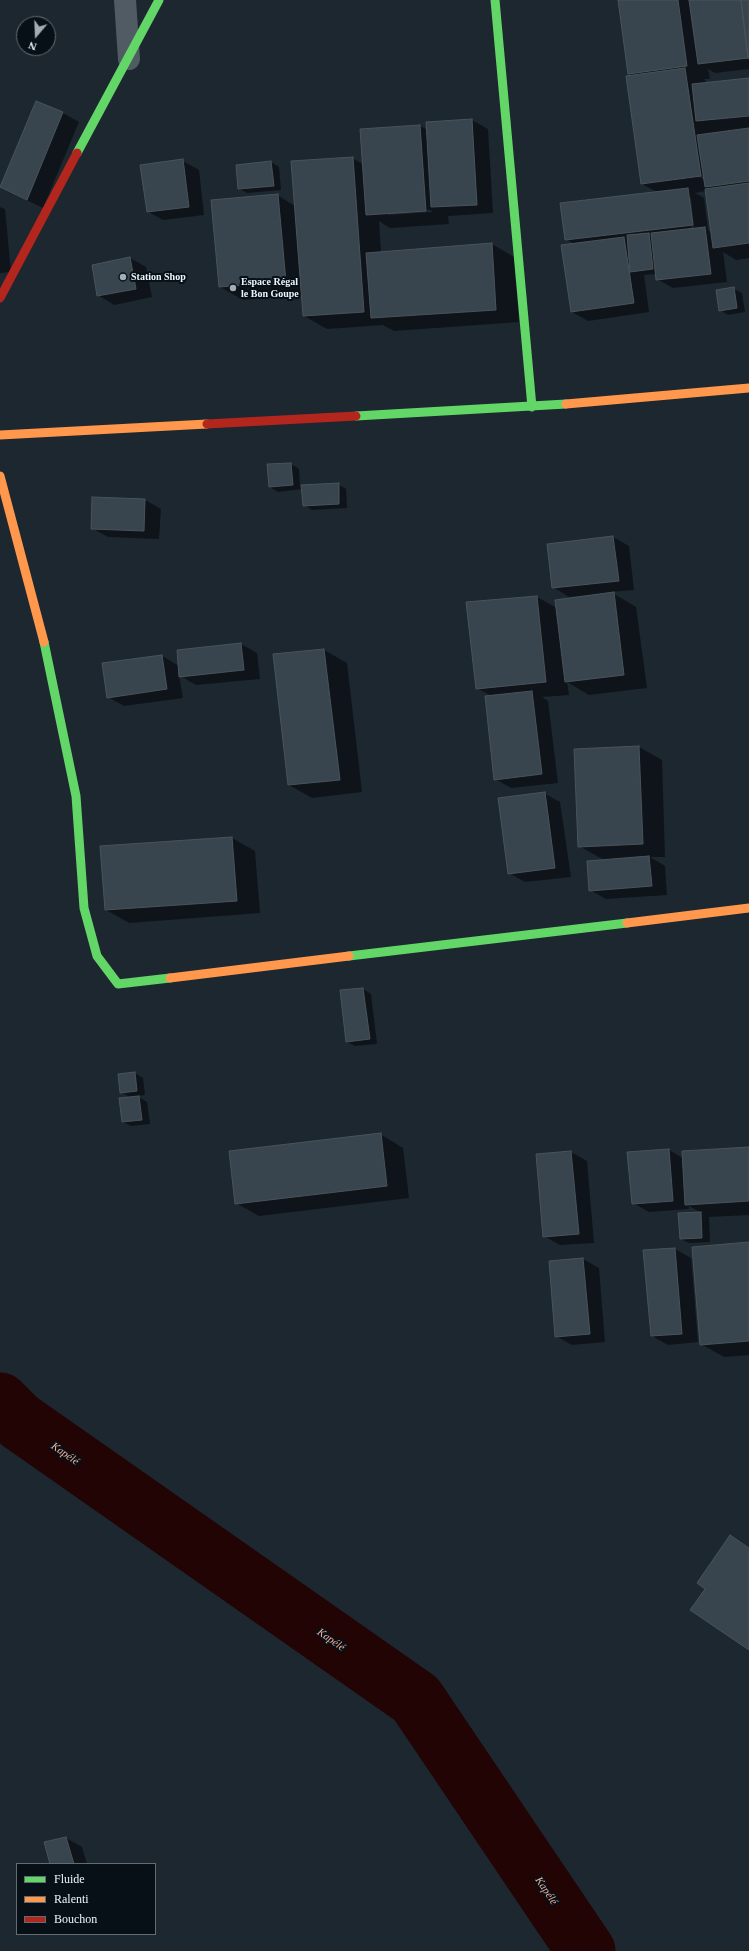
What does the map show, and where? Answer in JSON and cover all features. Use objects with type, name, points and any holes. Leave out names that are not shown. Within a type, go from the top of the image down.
[{"type":"street","points":[[125,0],[129,59]]},
{"type":"street","points":[[0,298],[160,0]]},
{"type":"street","points":[[495,0],[532,407]]},
{"type":"street","points":[[0,435],[532,407],[749,388]]},
{"type":"street","points":[[0,476],[46,648],[76,796],[84,908],[97,956],[118,984],[749,908]]},
{"type":"building","points":[[618,0],[678,0],[687,66],[628,74]]},
{"type":"building","points":[[689,0],[741,0],[748,58],[698,64]]},
{"type":"building","points":[[741,0],[749,0],[749,58],[748,58]]},
{"type":"building","points":[[685,68],[701,176],[641,184],[626,76]]},
{"type":"building","points":[[749,78],[749,116],[696,121],[692,84]]},
{"type":"building","points":[[36,101],[63,112],[27,200],[0,187]]},
{"type":"building","points":[[472,119],[477,205],[431,207],[426,122]]},
{"type":"building","points":[[420,125],[426,211],[366,215],[360,129]]},
{"type":"building","points":[[749,128],[749,181],[705,187],[697,135]]},
{"type":"building","points":[[353,157],[364,312],[303,316],[291,161]]},
{"type":"building","points":[[183,159],[189,207],[147,212],[140,165]]},
{"type":"building","points":[[271,161],[274,186],[238,189],[236,165]]},
{"type":"building","points":[[749,183],[749,243],[713,248],[705,189]]},
{"type":"building","points":[[688,188],[693,225],[565,240],[560,203]]},
{"type":"building","points":[[278,194],[286,282],[219,287],[211,200]]},
{"type":"building","points":[[705,227],[711,274],[656,280],[651,233]]},
{"type":"building","points":[[649,233],[653,269],[630,272],[627,235]]},
{"type":"building","points":[[624,237],[634,303],[571,312],[561,245]]},
{"type":"building","points":[[492,243],[496,310],[371,318],[366,253]]},
{"type":"building","points":[[130,257],[136,289],[97,296],[92,265]]},
{"type":"building","points":[[734,287],[737,308],[719,311],[716,290]]},
{"type":"building","points":[[291,463],[293,485],[269,487],[267,464]]},
{"type":"building","points":[[339,483],[339,504],[303,506],[301,485]]},
{"type":"building","points":[[92,497],[145,499],[144,531],[91,529]]},
{"type":"building","points":[[613,536],[619,581],[552,588],[547,544]]},
{"type":"building","points":[[614,592],[624,675],[565,682],[555,600]]},
{"type":"building","points":[[537,596],[546,682],[476,689],[466,602]]},
{"type":"building","points":[[241,643],[244,670],[179,677],[177,650]]},
{"type":"building","points":[[324,649],[340,780],[288,785],[273,654]]},
{"type":"building","points":[[162,655],[167,689],[107,698],[102,663]]},
{"type":"building","points":[[532,691],[542,774],[494,780],[485,696]]},
{"type":"building","points":[[639,746],[643,844],[578,847],[574,749]]},
{"type":"building","points":[[545,792],[555,868],[508,874],[498,798]]},
{"type":"building","points":[[232,837],[237,901],[105,910],[100,846]]},
{"type":"building","points":[[649,856],[652,886],[589,891],[587,861]]},
{"type":"building","points":[[363,988],[370,1039],[346,1042],[340,990]]},
{"type":"building","points":[[135,1072],[137,1091],[120,1093],[118,1074]]},
{"type":"building","points":[[139,1096],[142,1120],[122,1122],[119,1098]]},
{"type":"building","points":[[381,1133],[387,1186],[235,1204],[229,1151]]},
{"type":"building","points":[[749,1147],[749,1201],[685,1205],[682,1151]]},
{"type":"building","points":[[669,1149],[673,1201],[632,1204],[627,1152]]},
{"type":"building","points":[[571,1151],[579,1234],[543,1237],[536,1154]]},
{"type":"building","points":[[701,1212],[702,1238],[680,1239],[678,1213]]},
{"type":"building","points":[[749,1242],[749,1341],[700,1345],[692,1247]]},
{"type":"building","points":[[675,1248],[682,1334],[651,1336],[643,1250]]},
{"type":"building","points":[[583,1258],[590,1334],[555,1337],[549,1261]]},
{"type":"building","points":[[730,1535],[749,1548],[749,1650],[690,1610],[705,1589],[697,1583]]},
{"type":"building","points":[[66,1837],[74,1863],[50,1863],[44,1842]]},
{"type":"waterway","name":"Kapélé","points":[[0,1402],[19,1421],[416,1699],[586,1951]]},
{"type":"traffic: fast","points":[[77,153],[159,0]]},
{"type":"traffic: fast","points":[[495,0],[532,407]]},
{"type":"traffic: fast","points":[[356,416],[566,404]]},
{"type":"traffic: fast","points":[[44,642],[76,796],[84,908],[97,956],[118,984],[170,978]]},
{"type":"traffic: fast","points":[[349,956],[627,923]]},
{"type":"traffic: slow","points":[[566,404],[749,388]]},
{"type":"traffic: slow","points":[[0,435],[207,424]]},
{"type":"traffic: slow","points":[[0,476],[44,642]]},
{"type":"traffic: slow","points":[[627,923],[749,908]]},
{"type":"traffic: slow","points":[[170,978],[349,956]]},
{"type":"traffic: jam","points":[[0,298],[77,153]]},
{"type":"traffic: jam","points":[[207,424],[356,416]]},
{"type":"place","name":"Station Shop","points":[[123,277]]},
{"type":"place","name":"Espace Régal le Bon Goupe","points":[[233,288]]}]
